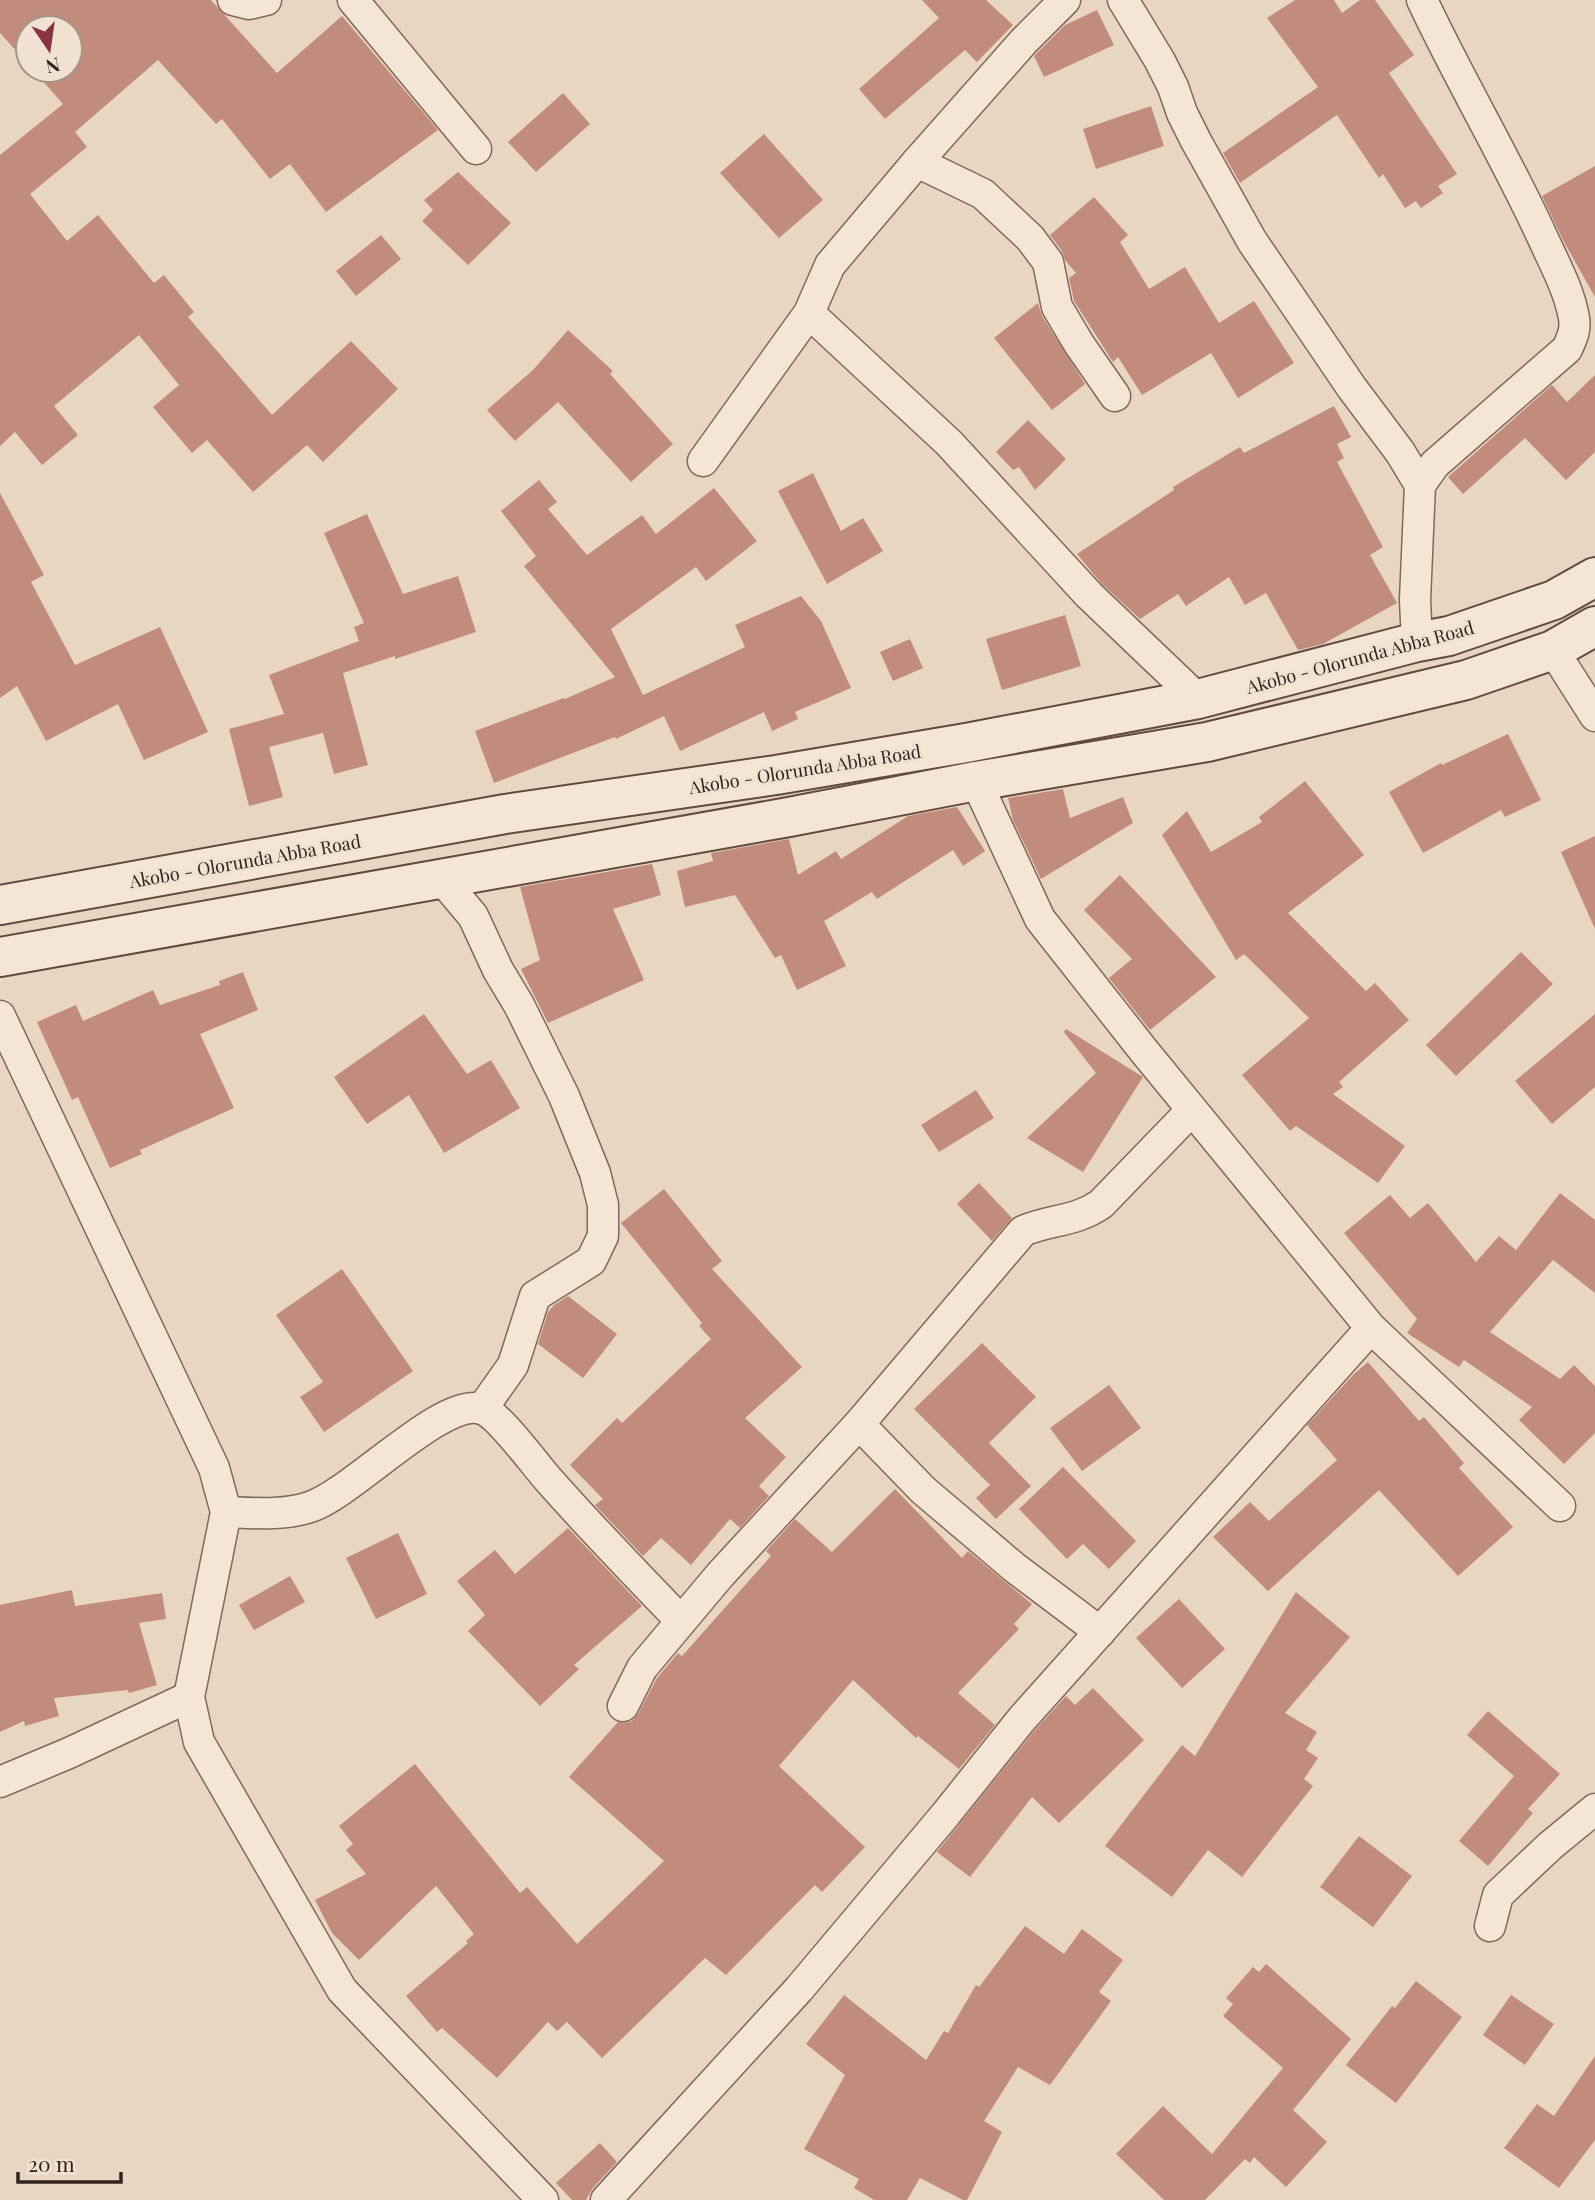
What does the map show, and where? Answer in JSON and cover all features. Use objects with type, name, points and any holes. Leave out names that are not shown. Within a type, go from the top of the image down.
[{"type":"main road","name":"Akobo - Olorunda Abba Road","points":[[0,905],[505,814],[844,764],[1198,699],[1449,636],[1554,600],[1595,577]]},
{"type":"main road","points":[[0,957],[789,817],[976,781],[1207,742],[1466,680],[1553,650],[1595,626]]},
{"type":"street","points":[[233,0],[248,4],[266,0]]},
{"type":"street","points":[[353,0],[475,149]]},
{"type":"street","points":[[703,461],[809,313],[830,265],[1024,41],[1065,0]]},
{"type":"street","points":[[1123,0],[1160,61],[1196,141],[1252,241],[1352,388],[1400,452],[1420,485],[1415,600],[1417,642]]},
{"type":"street","points":[[1420,485],[1436,464],[1567,349],[1574,334],[1575,321],[1569,297],[1520,188],[1422,0]]},
{"type":"street","points":[[917,162],[983,194],[1030,238],[1048,262],[1057,307],[1115,396]]},
{"type":"street","points":[[809,313],[949,443],[1089,595],[1198,699]]},
{"type":"street","points":[[1553,650],[1595,716]]},
{"type":"street","points":[[976,781],[1040,919],[1192,1110],[1371,1328],[1560,1506]]},
{"type":"street","points":[[441,878],[472,916],[498,970],[519,1005],[564,1096],[595,1173],[603,1205],[603,1236],[591,1261],[535,1296],[513,1365],[482,1409]]},
{"type":"street","points":[[0,1016],[214,1468],[226,1512],[189,1697],[199,1742],[342,1990],[543,2200]]},
{"type":"street","points":[[623,1706],[642,1668],[681,1621],[859,1424],[1023,1231],[1041,1223],[1086,1214],[1101,1204],[1192,1110]]},
{"type":"street","points":[[606,2200],[799,1989],[1021,1720],[1371,1328]]},
{"type":"street","points":[[226,1512],[285,1514],[313,1507],[360,1478],[422,1429],[460,1409],[482,1409],[500,1422],[548,1479],[681,1621]]},
{"type":"street","points":[[859,1424],[923,1490],[1015,1568],[1100,1632]]},
{"type":"street","points":[[0,1782],[189,1697]]},
{"type":"street","points":[[1490,1926],[1498,1895],[1550,1846],[1595,1809]]},
{"type":"building","points":[[0,0],[211,0],[277,73],[342,16],[438,130],[326,212],[290,164],[270,179],[222,119],[216,124],[158,60],[75,132],[87,147],[30,194],[67,241],[98,215],[154,283],[164,275],[194,312],[188,317],[272,415],[351,341],[398,389],[323,462],[307,445],[253,492],[207,440],[192,453],[153,407],[179,385],[139,335],[54,406],[78,435],[42,465],[15,432],[0,446],[0,155],[63,104],[45,84],[84,84],[84,14],[14,14],[14,48],[0,33]]},
{"type":"building","points":[[922,0],[986,0],[1013,25],[977,62],[965,50],[885,119],[859,89],[939,18]]},
{"type":"building","points":[[1295,0],[1334,0],[1342,13],[1360,0],[1375,0],[1414,55],[1389,73],[1457,174],[1438,186],[1443,193],[1421,208],[1416,201],[1405,208],[1383,174],[1379,178],[1337,115],[1240,183],[1223,153],[1318,87],[1267,18]]},
{"type":"building","points":[[1097,10],[1114,45],[1044,77],[1034,56],[1065,25]]},
{"type":"building","points":[[563,93],[590,124],[536,172],[508,142]]},
{"type":"building","points":[[1151,106],[1164,146],[1096,169],[1083,129]]},
{"type":"building","points":[[764,134],[823,200],[779,238],[720,173]]},
{"type":"building","points":[[1595,166],[1595,297],[1542,196]]},
{"type":"building","points":[[458,172],[511,223],[468,265],[422,221],[433,210],[424,200]]},
{"type":"building","points":[[1094,197],[1128,235],[1120,242],[1149,289],[1185,267],[1219,323],[1254,301],[1294,363],[1238,398],[1211,353],[1142,395],[1118,357],[1113,362],[1074,301],[1069,278],[1076,273],[1050,235]]},
{"type":"building","points":[[381,235],[401,259],[356,296],[336,271]]},
{"type":"building","points":[[1038,303],[1042,316],[1085,384],[1052,410],[994,338]]},
{"type":"building","points":[[568,330],[613,371],[610,374],[673,444],[631,482],[558,402],[515,441],[487,410],[533,370]]},
{"type":"building","points":[[1595,375],[1595,452],[1566,480],[1525,438],[1463,494],[1448,477],[1552,385],[1567,402]]},
{"type":"building","points":[[1334,406],[1351,437],[1337,444],[1344,458],[1337,462],[1383,547],[1370,555],[1397,603],[1323,644],[1298,650],[1266,593],[1245,605],[1229,577],[1186,606],[1178,594],[1140,619],[1101,583],[1077,554],[1174,490],[1173,487],[1240,447],[1244,453]]},
{"type":"building","points":[[1028,420],[1066,459],[1035,490],[1019,467],[1013,470],[996,452]]},
{"type":"building","points":[[813,473],[841,531],[863,518],[883,551],[827,584],[778,491]]},
{"type":"building","points":[[539,480],[557,502],[548,509],[587,555],[642,515],[656,534],[714,488],[757,541],[706,581],[696,567],[611,629],[643,695],[745,647],[735,625],[801,596],[821,621],[851,688],[795,712],[798,719],[772,731],[764,712],[680,751],[664,716],[616,739],[615,737],[494,783],[475,731],[565,699],[615,677],[524,566],[536,556],[501,511]]},
{"type":"building","points":[[0,493],[44,575],[31,582],[75,665],[160,627],[208,732],[144,760],[118,704],[46,741],[17,686],[0,698]]},
{"type":"building","points":[[367,514],[403,594],[458,576],[476,632],[343,673],[368,765],[334,774],[323,733],[269,747],[283,797],[249,806],[229,729],[284,714],[269,675],[359,641],[354,627],[364,623],[324,533]]},
{"type":"building","points":[[1065,615],[1081,666],[1002,690],[986,639]]},
{"type":"building","points":[[910,639],[923,668],[893,681],[880,652]]},
{"type":"building","points":[[1508,734],[1541,800],[1505,817],[1501,810],[1423,853],[1389,792],[1441,763],[1442,765]]},
{"type":"building","points":[[1305,781],[1364,855],[1288,913],[1366,991],[1375,983],[1409,1020],[1339,1082],[1343,1087],[1333,1094],[1405,1146],[1378,1183],[1296,1126],[1290,1131],[1242,1075],[1309,1018],[1244,954],[1236,960],[1162,835],[1187,811],[1211,852],[1262,822],[1259,817]]},
{"type":"building","points":[[1063,789],[1070,818],[1123,797],[1133,823],[1041,879],[1013,820],[1008,798]]},
{"type":"building","points":[[957,807],[985,851],[963,866],[953,850],[877,899],[872,892],[824,921],[846,966],[797,990],[781,955],[775,958],[735,895],[685,907],[677,871],[713,861],[711,853],[789,839],[798,875],[836,851],[841,859],[908,816]]},
{"type":"building","points":[[1595,836],[1595,929],[1561,852]]},
{"type":"building","points":[[652,864],[661,895],[613,909],[644,980],[548,1023],[521,969],[540,960],[520,887]]},
{"type":"building","points":[[1120,875],[1216,977],[1150,1030],[1109,978],[1132,959],[1084,910]]},
{"type":"building","points":[[1521,952],[1553,984],[1456,1076],[1426,1045]]},
{"type":"building","points":[[243,972],[258,1010],[200,1034],[234,1108],[140,1150],[142,1154],[110,1168],[78,1097],[72,1100],[37,1022],[76,1005],[83,1021],[153,990],[160,1005],[220,985],[219,981]]},
{"type":"building","points":[[424,1014],[467,1074],[491,1060],[520,1108],[444,1153],[409,1095],[367,1124],[334,1077]]},
{"type":"building","points":[[1595,1014],[1595,1087],[1552,1124],[1515,1081]]},
{"type":"building","points":[[1066,1029],[1143,1077],[1083,1172],[1027,1138],[1096,1073],[1064,1032]]},
{"type":"building","points":[[976,1090],[994,1118],[939,1152],[921,1125]]},
{"type":"building","points":[[979,1183],[1012,1218],[992,1241],[957,1204]]},
{"type":"building","points":[[664,1189],[722,1261],[712,1269],[802,1367],[745,1418],[786,1457],[759,1486],[769,1496],[740,1528],[730,1519],[691,1565],[661,1538],[643,1556],[595,1505],[603,1499],[570,1465],[617,1418],[622,1423],[711,1339],[699,1326],[702,1323],[621,1223]]},
{"type":"building","points":[[1560,1193],[1595,1220],[1595,1293],[1553,1260],[1490,1332],[1560,1379],[1574,1365],[1595,1386],[1595,1433],[1564,1464],[1519,1420],[1532,1407],[1464,1360],[1459,1367],[1407,1333],[1417,1319],[1344,1233],[1390,1195],[1410,1218],[1428,1203],[1476,1262],[1499,1236],[1516,1250]]},
{"type":"building","points":[[342,1269],[413,1371],[324,1432],[300,1397],[323,1382],[276,1315]]},
{"type":"building","points":[[568,1296],[617,1334],[583,1378],[538,1344],[548,1312]]},
{"type":"building","points":[[982,1343],[1036,1397],[989,1443],[1031,1486],[996,1519],[976,1498],[990,1485],[914,1409]]},
{"type":"building","points":[[1368,1362],[1419,1421],[1424,1417],[1464,1463],[1459,1468],[1513,1527],[1458,1576],[1379,1490],[1268,1591],[1213,1537],[1250,1502],[1269,1521],[1337,1460],[1307,1425]]},
{"type":"building","points":[[1109,1385],[1141,1428],[1082,1471],[1050,1428]]},
{"type":"building","points":[[1063,1467],[1136,1541],[1109,1569],[1083,1544],[1067,1559],[1019,1509]]},
{"type":"building","points":[[895,1489],[962,1558],[968,1551],[1032,1604],[1014,1624],[1019,1629],[958,1693],[995,1725],[959,1769],[918,1736],[916,1738],[853,1680],[779,1766],[865,1847],[822,1892],[815,1885],[726,1975],[705,1958],[602,2058],[567,2022],[557,2031],[548,2022],[497,2078],[442,2028],[437,2032],[406,1996],[468,1943],[466,1941],[474,1934],[436,1886],[359,1960],[332,1933],[315,1900],[366,1874],[346,1850],[353,1844],[339,1826],[415,1764],[520,1893],[527,1887],[577,1944],[664,1861],[569,1777],[618,1722],[632,1721],[657,1678],[678,1653],[682,1656],[771,1556],[766,1551],[795,1519],[832,1552]]},
{"type":"building","points":[[568,1528],[642,1606],[574,1665],[579,1669],[540,1706],[468,1631],[485,1615],[457,1581],[495,1550],[515,1574]]},
{"type":"building","points":[[398,1533],[427,1594],[376,1619],[346,1558]]},
{"type":"building","points":[[290,1576],[305,1602],[254,1630],[239,1605]]},
{"type":"building","points":[[72,1590],[75,1606],[162,1593],[166,1619],[139,1623],[157,1685],[129,1693],[128,1690],[54,1698],[59,1716],[25,1726],[24,1721],[0,1732],[0,1605]]},
{"type":"building","points":[[1296,1592],[1350,1637],[1285,1713],[1317,1732],[1306,1750],[1318,1758],[1304,1779],[1313,1786],[1242,1877],[1208,1850],[1172,1897],[1105,1846],[1182,1745],[1195,1756]]},
{"type":"building","points":[[1179,1599],[1225,1649],[1182,1688],[1136,1638]]},
{"type":"building","points":[[1093,1688],[1144,1740],[1059,1823],[1032,1797],[970,1877],[937,1852],[1034,1731],[1066,1696],[1075,1705]]},
{"type":"building","points":[[1488,1711],[1560,1774],[1528,1809],[1533,1813],[1488,1866],[1459,1841],[1514,1776],[1467,1735]]},
{"type":"building","points":[[1359,1836],[1412,1876],[1373,1927],[1320,1887]]},
{"type":"building","points":[[1025,1926],[1064,1954],[1082,1929],[1123,1960],[1099,1992],[1111,2001],[1050,2085],[1018,2067],[984,2121],[1002,2132],[967,2200],[920,2178],[907,2200],[874,2200],[854,2188],[859,2179],[804,2149],[845,2075],[806,2044],[844,1995],[926,2060],[944,2031],[948,2033],[976,1985],[979,1987]]},
{"type":"building","points":[[1266,1964],[1351,2039],[1293,2110],[1327,2142],[1286,2187],[1254,2157],[1250,2163],[1245,2159],[1205,2200],[1164,2200],[1116,2154],[1163,2106],[1212,2154],[1283,2068],[1223,2016],[1233,2004],[1226,1998],[1253,1967],[1259,1972]]},
{"type":"building","points":[[1416,1981],[1462,2017],[1396,2103],[1346,2065],[1392,2006],[1395,2008]]},
{"type":"building","points":[[1511,1995],[1554,2024],[1525,2065],[1483,2035]]},
{"type":"building","points":[[1595,2056],[1595,2140],[1559,2188],[1504,2148],[1537,2104],[1554,2116]]},
{"type":"building","points":[[600,2143],[617,2162],[593,2188],[586,2200],[572,2200],[556,2183]]}]
